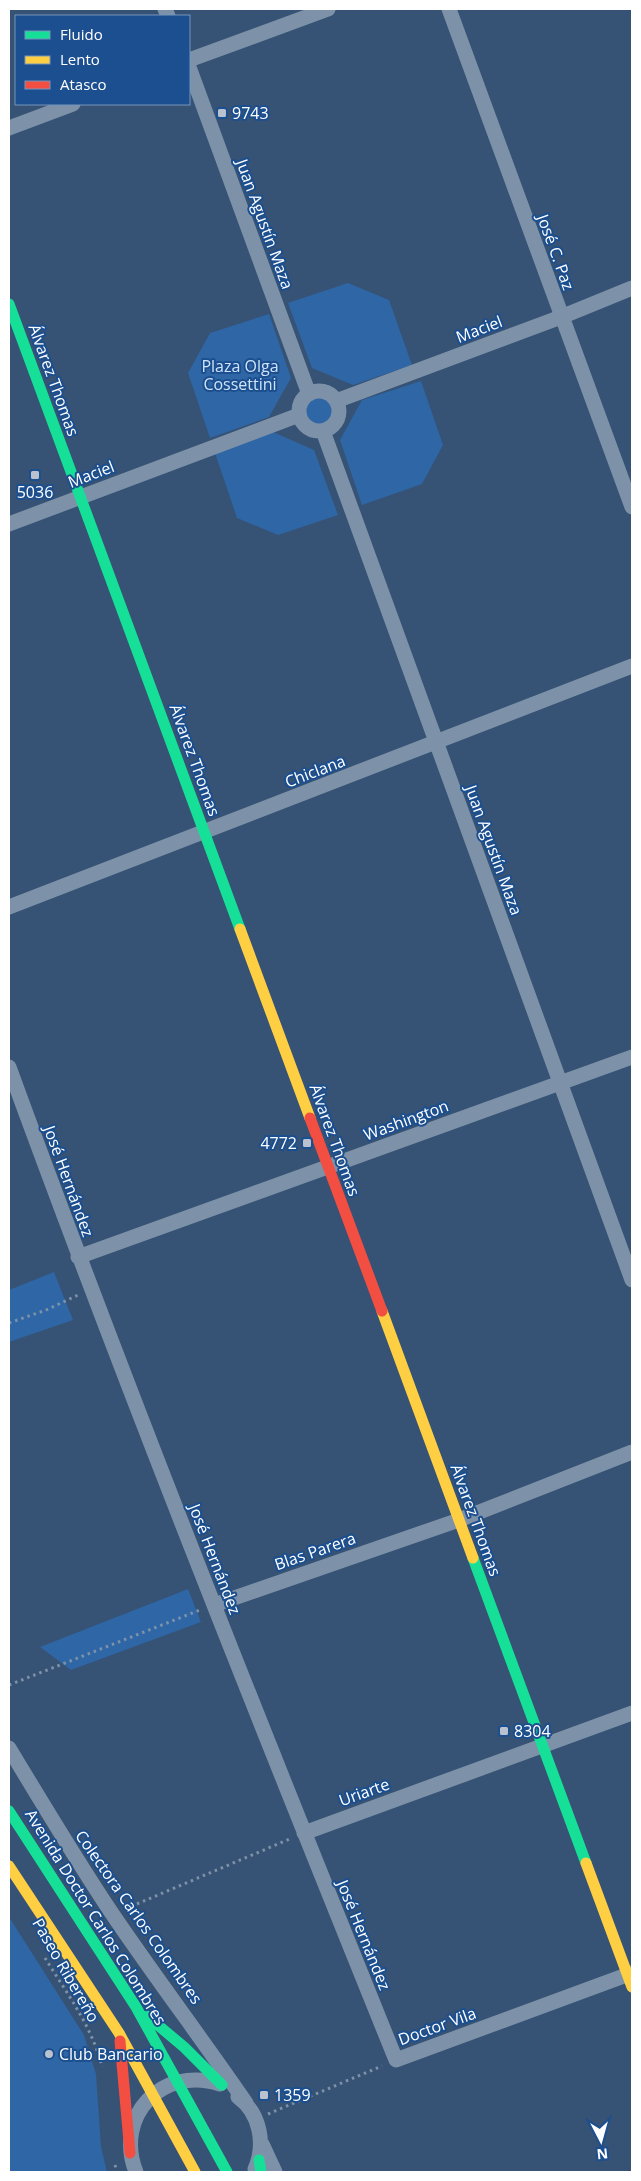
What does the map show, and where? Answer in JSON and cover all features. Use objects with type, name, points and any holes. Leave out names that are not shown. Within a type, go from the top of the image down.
[{"type":"street","points":[[190,60],[328,9]]},
{"type":"street","name":"José C. Paz","points":[[449,9],[632,507]]},
{"type":"street","name":"Juan Agustín Maza","points":[[190,70],[309,394]]},
{"type":"street","points":[[9,128],[70,105]]},
{"type":"street","name":"Maciel","points":[[336,401],[561,317],[632,288]]},
{"type":"street","name":"Álvarez Thomas","points":[[9,304],[459,1520],[631,1978]]},
{"type":"street","points":[[316,391],[324,392],[336,401],[338,416],[330,428],[323,431],[310,430],[305,426],[299,415],[302,400],[309,394],[316,391]]},
{"type":"street","name":"Maciel","points":[[9,524],[299,415]]},
{"type":"street","name":"Juan Agustín Maza","points":[[323,431],[632,1280]]},
{"type":"street","name":"Chiclana","points":[[9,907],[438,743],[632,666]]},
{"type":"street","name":"Washington","points":[[78,1257],[632,1057]]},
{"type":"street","name":"José Hernández","points":[[9,1067],[78,1257],[304,1833],[396,2060]]},
{"type":"street","name":"Blas Parera","points":[[214,1605],[459,1520],[632,1452]]},
{"type":"street","name":"Uriarte","points":[[304,1833],[632,1713]]},
{"type":"street","name":"Colectora Carlos Colombres","points":[[9,1748],[70,1850],[112,1914],[198,2031],[246,2103],[256,2119],[261,2141]]},
{"type":"street","name":"Avenida Doctor Carlos Colombres","points":[[9,1811],[136,2006],[227,2172]]},
{"type":"street","points":[[9,1866],[119,2033],[195,2172]]},
{"type":"street","name":"Doctor Vila","points":[[396,2060],[631,1978]]},
{"type":"street","points":[[136,2006],[184,2047],[222,2085],[246,2103]]},
{"type":"street","points":[[119,2033],[125,2114],[130,2153],[136,2172]]},
{"type":"street","points":[[130,2153],[131,2131],[139,2111],[153,2094],[177,2082],[192,2079],[208,2080],[222,2085]]},
{"type":"street","points":[[258,2168],[261,2141]]},
{"type":"street","points":[[261,2141],[275,2172]]},
{"type":"path","points":[[9,1323],[46,1310],[91,1289]]},
{"type":"path","points":[[9,1685],[214,1605]]},
{"type":"path","points":[[112,1914],[304,1833]]},
{"type":"path","name":"Paseo Ribereño","points":[[43,1954],[78,2010],[99,2056],[104,2075]]},
{"type":"path","name":"Doctor Vila","points":[[256,2119],[396,2060]]},
{"type":"path","points":[[114,2162],[117,2172]]},
{"type":"green space","name":"Plaza Olga Cossettini","points":[[348,283],[389,300],[412,365],[353,385],[312,368],[288,303]]},
{"type":"green space","name":"Plaza Olga Cossettini","points":[[269,314],[291,378],[269,417],[210,438],[188,373],[210,333]]},
{"type":"green space","points":[[421,381],[443,445],[422,484],[362,505],[340,440],[362,400]]},
{"type":"green space","name":"Plaza Olga Cossettini","points":[[319,398],[328,402],[332,411],[328,420],[319,424],[310,420],[306,411],[310,402]]},
{"type":"green space","name":"Plaza Olga Cossettini","points":[[273,432],[314,450],[338,515],[278,535],[237,518],[215,453]]},
{"type":"green space","points":[[54,1272],[73,1320],[9,1342],[9,1290]]},
{"type":"green space","points":[[188,1589],[201,1622],[71,1670],[40,1647]]},
{"type":"green space","name":"Club Bancario","points":[[9,1917],[84,2035],[96,2074],[101,2147],[107,2172],[9,2172]]},
{"type":"traffic: fast","points":[[9,304],[240,929]]},
{"type":"traffic: fast","points":[[473,1558],[586,1863]]},
{"type":"traffic: fast","points":[[9,1811],[136,2007],[227,2172]]},
{"type":"traffic: fast","points":[[147,2016],[184,2047],[222,2085]]},
{"type":"traffic: fast","points":[[259,2160],[261,2172]]},
{"type":"traffic: slow","points":[[240,929],[310,1118]]},
{"type":"traffic: slow","points":[[382,1311],[473,1558]]},
{"type":"traffic: slow","points":[[586,1863],[632,1987]]},
{"type":"traffic: slow","points":[[9,1866],[119,2033],[195,2172]]},
{"type":"traffic: jam","points":[[310,1118],[382,1311]]},
{"type":"traffic: jam","points":[[120,2041],[130,2153]]},
{"type":"place","name":"9743","points":[[222,113]]},
{"type":"place","name":"5036","points":[[35,475]]},
{"type":"place","name":"4772","points":[[307,1143]]},
{"type":"place","name":"8304","points":[[504,1731]]},
{"type":"place","name":"Club Bancario","points":[[49,2054]]},
{"type":"place","name":"1359","points":[[264,2095]]}]
